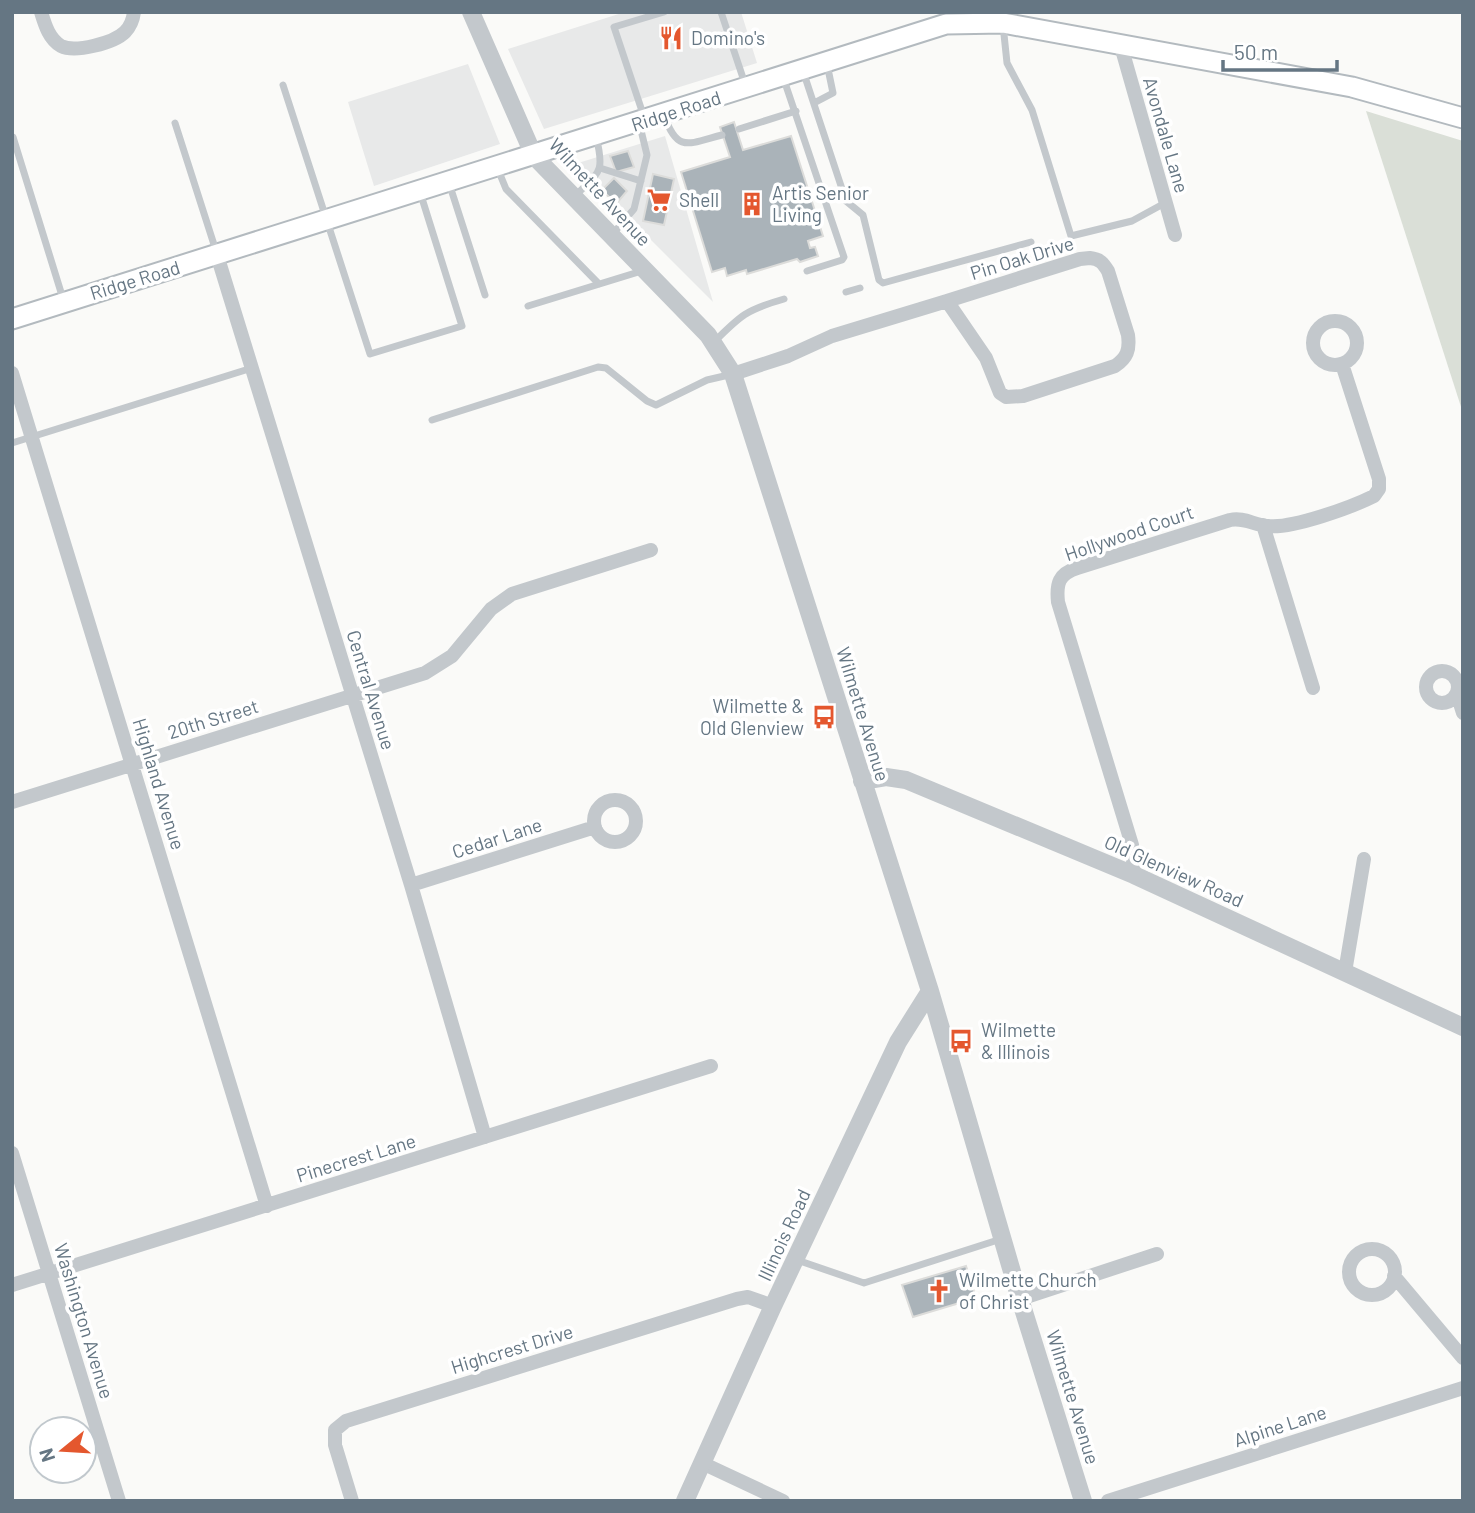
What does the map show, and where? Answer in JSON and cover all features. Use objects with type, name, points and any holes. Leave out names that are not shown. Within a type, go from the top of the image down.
[{"type":"main road","name":"Ridge Road","points":[[12,319],[946,24],[1001,18],[1121,46],[1352,87],[1463,118]]},
{"type":"street","points":[[41,12],[55,41],[71,50],[119,37],[133,21],[134,12]]},
{"type":"street","name":"Wilmette Avenue","points":[[471,12],[534,156],[713,343],[733,374],[929,991],[1083,1501]]},
{"type":"street","name":"Avondale Lane","points":[[1121,46],[1175,234]]},
{"type":"street","name":"Central Avenue","points":[[217,255],[411,885],[485,1138]]},
{"type":"street","name":"Pin Oak Drive","points":[[733,374],[788,356],[832,336],[1080,259],[1098,259],[1108,271],[1129,346],[1123,361],[1115,366],[1023,396],[1006,397],[1000,393],[986,358],[947,301]]},
{"type":"street","name":"Hollywood Court","points":[[1134,875],[1132,845],[1058,602],[1056,589],[1059,579],[1066,572],[1077,568],[1230,520],[1246,519],[1263,525],[1296,523],[1374,496],[1379,489],[1379,480],[1342,364]]},
{"type":"street","name":"Highland Avenue","points":[[12,373],[267,1206]]},
{"type":"street","points":[[1263,525],[1313,688]]},
{"type":"street","name":"20th Street","points":[[12,802],[425,673],[452,656],[491,609],[512,594],[651,551]]},
{"type":"street","points":[[1457,694],[1463,713]]},
{"type":"street","name":"Old Glenview Road","points":[[862,781],[886,777],[906,780],[1134,875],[1463,1027]]},
{"type":"street","name":"Cedar Lane","points":[[411,885],[595,827]]},
{"type":"street","points":[[1345,972],[1363,859]]},
{"type":"street","name":"Illinois Road","points":[[685,1501],[773,1306],[898,1042],[929,991]]},
{"type":"street","name":"Pinecrest Lane","points":[[12,1285],[711,1066]]},
{"type":"street","name":"Washington Avenue","points":[[12,1153],[119,1501]]},
{"type":"street","points":[[1020,1299],[1157,1254]]},
{"type":"street","points":[[1394,1276],[1463,1358]]},
{"type":"street","name":"Highcrest Drive","points":[[352,1501],[335,1445],[335,1430],[346,1421],[737,1299],[748,1297],[773,1306]]},
{"type":"street","name":"Alpine Lane","points":[[1108,1501],[1463,1388]]},
{"type":"street","points":[[702,1463],[783,1501]]},
{"type":"lane","points":[[612,236],[634,209],[647,155],[642,122],[614,27],[664,12]]},
{"type":"lane","points":[[721,12],[746,88]]},
{"type":"lane","points":[[1001,18],[1007,63],[1032,110],[1072,236],[1132,222],[1166,203]]},
{"type":"lane","points":[[814,103],[833,93],[827,63]]},
{"type":"lane","points":[[803,70],[846,201],[863,215],[883,283],[1031,242]]},
{"type":"lane","points":[[783,77],[844,257],[807,271]]},
{"type":"lane","points":[[284,86],[370,354],[462,326],[419,191]]},
{"type":"lane","points":[[738,129],[796,111]]},
{"type":"lane","points":[[664,114],[671,134],[681,143],[722,135]]},
{"type":"lane","points":[[175,122],[217,255]]},
{"type":"lane","points":[[574,197],[600,169],[602,160],[596,136]]},
{"type":"lane","points":[[13,137],[64,303]]},
{"type":"lane","points":[[497,167],[506,189],[599,284]]},
{"type":"lane","points":[[600,169],[641,181]]},
{"type":"lane","points":[[449,182],[485,295]]},
{"type":"lane","points":[[528,306],[645,270]]},
{"type":"lane","points":[[846,292],[860,288]]},
{"type":"lane","points":[[713,343],[753,307],[784,299]]},
{"type":"lane","points":[[432,420],[598,367],[606,368],[647,401],[656,405],[707,380],[733,374]]},
{"type":"lane","points":[[12,443],[252,368]]},
{"type":"lane","points":[[795,1259],[864,1283],[1002,1239]]},
{"type":"shaded area","points":[[625,12],[741,12],[757,63],[544,129],[508,49]]},
{"type":"shaded area","points":[[468,64],[500,144],[374,186],[348,102]]},
{"type":"shaded area","points":[[1366,111],[1463,141],[1463,413]]},
{"type":"shaded area","name":"Shell","points":[[665,136],[713,302],[575,164]]},
{"type":"building","name":"Artis Senior Living","points":[[734,122],[743,150],[791,136],[823,236],[808,241],[810,248],[815,247],[818,256],[800,262],[797,259],[747,274],[746,270],[727,276],[725,268],[712,272],[681,172],[730,157],[720,127]]},
{"type":"building","points":[[628,151],[634,167],[616,172],[610,156]]},
{"type":"building","name":"Shell","points":[[653,174],[674,179],[664,225],[643,221]]},
{"type":"building","points":[[614,178],[627,191],[616,204],[602,190]]},
{"type":"building","name":"Wilmette Church of Christ","points":[[966,1266],[976,1298],[913,1317],[902,1285]]},
{"type":"place","name":"Domino's","points":[[671,38]]},
{"type":"place","name":"Shell","points":[[659,200]]},
{"type":"place","name":"Artis Senior Living","points":[[752,204]]},
{"type":"place","name":"Wilmette & Old Glenview","points":[[824,717]]},
{"type":"place","name":"Wilmette & Illinois","points":[[961,1041]]},
{"type":"place","name":"Wilmette Church of Christ","points":[[939,1291]]}]
